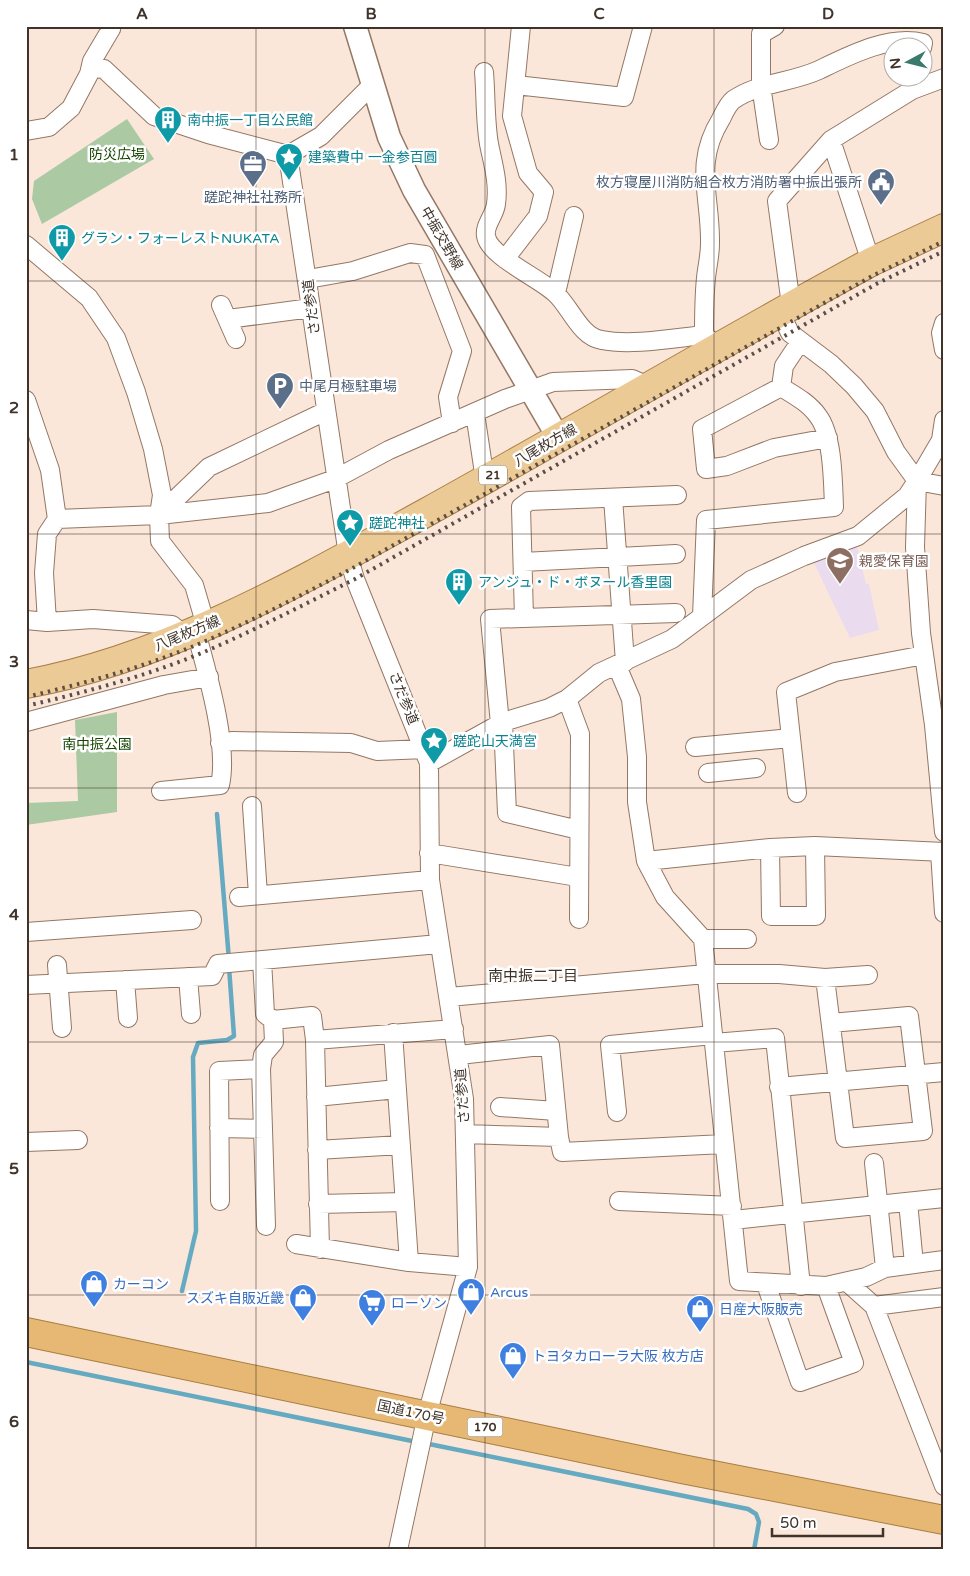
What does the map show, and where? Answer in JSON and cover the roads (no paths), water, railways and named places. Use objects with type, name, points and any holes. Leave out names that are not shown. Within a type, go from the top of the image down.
[{"type":"highway","name":"国道170号","points":[[26,1332],[423,1435],[682,1469],[944,1520]]},
{"type":"main road","name":"八尾枚方線","points":[[26,684],[104,666],[195,631],[348,556],[648,386],[710,341],[790,323],[871,262],[944,228]]},
{"type":"street","points":[[26,132],[49,127],[71,108],[92,68],[92,61],[111,29],[109,26]]},
{"type":"street","name":"中振交野線","points":[[355,26],[389,137],[414,190],[558,437]]},
{"type":"street","points":[[505,259],[538,216],[544,192],[528,172],[512,116],[521,26]]},
{"type":"street","points":[[516,85],[624,97],[643,26]]},
{"type":"street","points":[[769,140],[761,85],[761,34],[775,26]]},
{"type":"street","points":[[484,72],[489,143],[496,174],[496,206],[485,234],[488,244],[505,259],[534,276],[556,294],[579,326],[600,340],[710,341],[704,299],[710,246],[710,217],[704,168],[706,152],[717,124],[732,101],[761,85],[804,77],[882,46]]},
{"type":"street","points":[[92,68],[104,69],[154,116],[208,134],[288,155],[321,136],[372,84]]},
{"type":"street","points":[[781,387],[790,323],[777,201],[831,140],[912,90],[944,78]]},
{"type":"street","points":[[890,103],[901,88]]},
{"type":"street","points":[[831,140],[871,262]]},
{"type":"street","name":"さだ参道","points":[[288,155],[308,279],[328,431],[341,476],[348,556],[355,579],[427,756],[430,880],[438,944],[459,1055],[465,1134],[468,1268],[423,1435],[398,1550]]},
{"type":"street","points":[[556,294],[574,216]]},
{"type":"street","points":[[26,245],[89,298],[116,338],[136,392],[153,449],[162,495],[159,515],[160,541],[194,585],[195,631],[209,677],[224,768],[220,785],[161,791]]},
{"type":"street","points":[[308,279],[353,271],[410,253],[425,255],[446,245]]},
{"type":"street","points":[[425,255],[462,351],[448,397],[452,423]]},
{"type":"street","points":[[236,339],[225,312],[312,308]]},
{"type":"street","points":[[790,323],[854,386],[875,411],[896,452],[917,482],[915,548],[921,633],[924,655],[937,691],[944,832]]},
{"type":"street","points":[[944,323],[941,333],[944,350]]},
{"type":"street","points":[[57,519],[159,515],[268,503],[341,476],[389,450],[529,390],[562,380],[632,379],[648,386]]},
{"type":"street","points":[[781,387],[702,429],[706,468],[728,466],[774,448],[828,438]]},
{"type":"street","points":[[702,616],[706,520],[834,508],[828,438],[819,416],[804,402],[781,387]]},
{"type":"street","points":[[26,400],[50,470],[57,519],[47,534],[44,563],[48,622]]},
{"type":"street","points":[[159,515],[210,467],[326,410]]},
{"type":"street","points":[[475,413],[485,480]]},
{"type":"street","points":[[220,744],[233,741],[351,743],[378,751],[427,756],[501,723],[549,708],[567,699],[599,673],[672,639],[751,580],[804,556],[858,536],[907,496],[941,440],[944,420]]},
{"type":"street","points":[[917,482],[944,486]]},
{"type":"street","points":[[524,618],[521,507],[529,501],[677,495]]},
{"type":"street","points":[[613,498],[621,615],[621,664],[630,699],[637,756],[638,802],[646,861],[664,897],[703,940],[739,1281],[826,1286],[866,1277],[885,1268],[944,1260]]},
{"type":"street","points":[[523,562],[676,554]]},
{"type":"street","points":[[580,830],[507,813],[501,723],[490,618],[676,613]]},
{"type":"street","points":[[26,620],[48,622],[93,619],[172,625],[195,631]]},
{"type":"street","points":[[797,793],[786,692],[835,672],[924,655]]},
{"type":"street","points":[[26,722],[164,685],[209,677]]},
{"type":"street","points":[[567,699],[580,734],[579,919]]},
{"type":"street","points":[[695,747],[791,738]]},
{"type":"street","points":[[722,744],[716,772],[756,768]]},
{"type":"street","points":[[252,806],[258,895]]},
{"type":"street","points":[[646,861],[770,848],[815,846],[942,852],[944,912]]},
{"type":"street","points":[[770,848],[771,916],[816,916],[815,846]]},
{"type":"street","points":[[429,853],[578,876]]},
{"type":"street","points":[[239,897],[430,880]]},
{"type":"street","points":[[26,932],[48,925],[192,921]]},
{"type":"street","points":[[703,940],[747,939]]},
{"type":"street","points":[[26,985],[212,976],[218,964],[438,944]]},
{"type":"street","points":[[262,960],[265,1014],[273,1020],[312,1016],[315,1040],[320,1249]]},
{"type":"street","points":[[58,965],[62,1028]]},
{"type":"street","points":[[449,997],[706,974],[779,974],[825,978],[868,975]]},
{"type":"street","points":[[188,977],[191,1014]]},
{"type":"street","points":[[825,978],[831,1023],[840,1082],[845,1138],[923,1130],[909,1016],[831,1023]]},
{"type":"street","points":[[125,980],[128,1018]]},
{"type":"street","points":[[266,1226],[261,1069],[263,1055],[274,1042],[273,1020]]},
{"type":"street","points":[[315,1040],[454,1029]]},
{"type":"street","points":[[392,1033],[402,1145],[409,1262]]},
{"type":"street","points":[[617,1112],[610,1045],[713,1039],[775,1038],[801,1286]]},
{"type":"street","points":[[459,1055],[550,1046],[562,1152],[724,1144]]},
{"type":"street","points":[[220,1202],[211,1183],[219,1128],[219,1071],[261,1069]]},
{"type":"street","points":[[779,1087],[944,1072]]},
{"type":"street","points":[[316,1097],[397,1089]]},
{"type":"street","points":[[500,1107],[556,1111]]},
{"type":"street","points":[[219,1128],[263,1129]]},
{"type":"street","points":[[465,1134],[559,1138]]},
{"type":"street","points":[[26,1142],[78,1140]]},
{"type":"street","points":[[317,1150],[402,1145]]},
{"type":"street","points":[[874,1163],[885,1268]]},
{"type":"street","points":[[619,1201],[732,1213],[794,1214],[944,1198]]},
{"type":"street","points":[[318,1204],[405,1202]]},
{"type":"street","points":[[908,1202],[914,1264]]},
{"type":"street","points":[[296,1244],[409,1262],[468,1268]]},
{"type":"street","points":[[847,1282],[874,1306],[944,1486]]},
{"type":"street","points":[[766,1284],[800,1382],[854,1363],[826,1286]]},
{"type":"street","points":[[874,1306],[944,1297]]},
{"type":"waterway","points":[[217,814],[229,960]]},
{"type":"waterway","points":[[182,1291],[196,1231],[193,1057],[198,1043],[227,1040],[234,1036],[229,967]]},
{"type":"waterway","points":[[26,1362],[417,1442]]},
{"type":"waterway","points":[[424,1443],[748,1509],[756,1514],[759,1522],[754,1550]]},
{"type":"railway","points":[[26,697],[93,680],[158,660],[201,643],[277,608],[351,569],[874,275],[944,241]]},
{"type":"railway","points":[[26,706],[94,689],[161,669],[204,652],[280,617],[355,579],[878,283],[944,251]]},
{"type":"place","name":"南中振一丁目公民館","points":[[168,144]]},
{"type":"place","name":"建築費中 一金参百圓","points":[[289,181]]},
{"type":"place","name":"蹉跎神社社務所","points":[[253,188]]},
{"type":"place","name":"枚方寝屋川消防組合枚方消防署中振出張所","points":[[881,206]]},
{"type":"place","name":"グラン・フォーレストNUKATA","points":[[62,262]]},
{"type":"place","name":"中尾月極駐車場","points":[[280,410]]},
{"type":"place","name":"蹉跎神社","points":[[350,547]]},
{"type":"place","name":"親愛保育園","points":[[840,585]]},
{"type":"place","name":"アンジュ・ド・ボヌール香里園","points":[[459,606]]},
{"type":"place","name":"蹉跎山天満宮","points":[[434,765]]},
{"type":"place","name":"カーコン","points":[[94,1308]]},
{"type":"place","name":"Arcus","points":[[471,1316]]},
{"type":"place","name":"スズキ自販近畿","points":[[303,1322]]},
{"type":"place","name":"ローソン","points":[[372,1327]]},
{"type":"place","name":"日産大阪販売","points":[[700,1333]]},
{"type":"place","name":"トヨタカローラ大阪 枚方店","points":[[513,1380]]},
{"type":"district","name":"南中振二丁目","points":[[533,976]]},
{"type":"park label","name":"防災広場","points":[[117,154]]},
{"type":"park label","name":"南中振公園","points":[[97,744]]}]
